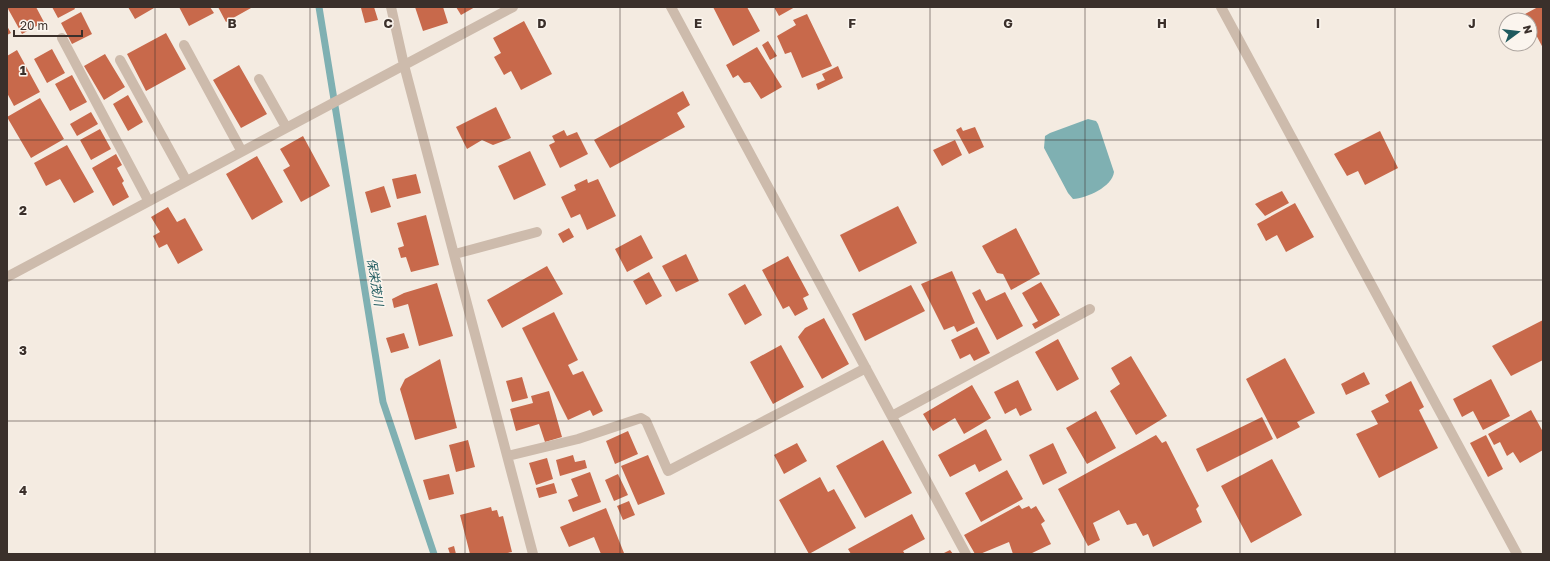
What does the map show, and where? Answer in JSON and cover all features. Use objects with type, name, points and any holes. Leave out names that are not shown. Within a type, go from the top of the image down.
[{"type":"street","points":[[391,7],[404,65],[533,554]]},
{"type":"street","points":[[7,277],[241,150],[513,7]]},
{"type":"street","points":[[1221,7],[1517,554]]},
{"type":"street","points":[[676,9],[966,554]]},
{"type":"street","points":[[62,38],[148,200]]},
{"type":"street","points":[[184,45],[241,150]]},
{"type":"street","points":[[120,60],[186,180]]},
{"type":"street","points":[[259,80],[286,127]]},
{"type":"street","points":[[455,254],[537,232]]},
{"type":"street","points":[[892,416],[1090,309]]},
{"type":"street","points":[[508,456],[578,439],[641,418],[646,421],[668,471],[866,368]]},
{"type":"water","points":[[1088,119],[1096,121],[1098,124],[1114,172],[1109,182],[1098,191],[1073,199],[1068,193],[1044,148],[1045,136]]},
{"type":"building","points":[[7,7],[36,7],[44,22],[22,34]]},
{"type":"building","points":[[52,7],[74,7],[75,9],[58,18]]},
{"type":"building","points":[[128,7],[153,7],[154,8],[135,19]]},
{"type":"building","points":[[179,7],[210,7],[214,13],[189,26]]},
{"type":"building","points":[[218,7],[250,7],[251,8],[226,22]]},
{"type":"building","points":[[374,7],[378,20],[365,23],[361,8]]},
{"type":"building","points":[[415,7],[443,7],[448,23],[423,31]]},
{"type":"building","points":[[456,7],[475,7],[461,15]]},
{"type":"building","points":[[713,7],[747,7],[760,31],[733,46]]},
{"type":"building","points":[[774,7],[795,7],[779,16]]},
{"type":"building","points":[[1538,7],[1543,7],[1543,48],[1538,39],[1538,12],[1529,12]]},
{"type":"building","points":[[81,12],[92,34],[72,44],[61,23]]},
{"type":"building","points":[[807,14],[832,66],[802,78],[791,52],[785,54],[777,36],[796,25],[793,20]]},
{"type":"building","points":[[524,21],[552,74],[521,90],[511,71],[504,75],[494,57],[501,53],[493,38]]},
{"type":"building","points":[[7,26],[11,33],[7,35]]},
{"type":"building","points":[[166,33],[186,69],[146,91],[127,54]]},
{"type":"building","points":[[768,41],[777,56],[770,60],[762,45]]},
{"type":"building","points":[[757,47],[782,87],[761,99],[750,82],[744,83],[738,75],[733,78],[726,65]]},
{"type":"building","points":[[52,49],[65,73],[47,83],[34,59]]},
{"type":"building","points":[[17,50],[40,92],[14,106],[7,93],[7,56]]},
{"type":"building","points":[[105,54],[125,87],[104,100],[84,66]]},
{"type":"building","points":[[239,65],[267,114],[241,128],[213,80]]},
{"type":"building","points":[[838,66],[843,78],[818,90],[816,84],[825,80],[822,74]]},
{"type":"building","points":[[72,75],[87,102],[70,111],[55,84]]},
{"type":"building","points":[[683,91],[690,105],[677,113],[685,127],[610,168],[594,140]]},
{"type":"building","points":[[128,95],[143,122],[128,131],[113,104]]},
{"type":"building","points":[[40,98],[64,139],[31,158],[7,117]]},
{"type":"building","points":[[496,107],[511,138],[493,145],[482,140],[467,149],[456,127]]},
{"type":"building","points":[[91,112],[98,124],[77,136],[70,124]]},
{"type":"building","points":[[961,127],[963,131],[975,127],[984,147],[969,154],[956,130]]},
{"type":"building","points":[[100,129],[111,149],[91,160],[80,140]]},
{"type":"building","points":[[564,130],[567,136],[577,132],[588,154],[560,168],[549,145],[555,142],[552,136]]},
{"type":"building","points":[[1380,131],[1398,168],[1365,185],[1358,171],[1347,176],[1334,154]]},
{"type":"building","points":[[303,136],[330,186],[301,202],[283,170],[290,166],[280,149]]},
{"type":"building","points":[[955,140],[962,155],[942,166],[933,150]]},
{"type":"building","points":[[67,145],[94,192],[74,203],[60,179],[46,186],[34,163]]},
{"type":"building","points":[[530,151],[546,185],[514,200],[498,166]]},
{"type":"building","points":[[116,154],[122,165],[117,168],[124,181],[122,183],[129,197],[113,206],[92,168]]},
{"type":"building","points":[[257,156],[283,202],[252,220],[226,174]]},
{"type":"building","points":[[416,174],[421,193],[397,199],[392,179]]},
{"type":"building","points":[[587,179],[588,183],[598,179],[616,216],[587,230],[580,214],[571,218],[561,197],[576,190],[574,185]]},
{"type":"building","points":[[384,186],[391,207],[371,213],[365,192]]},
{"type":"building","points":[[1282,191],[1289,203],[1265,216],[1255,204]]},
{"type":"building","points":[[1295,203],[1314,237],[1286,252],[1277,235],[1266,241],[1257,224]]},
{"type":"building","points":[[898,206],[917,243],[859,272],[840,235]]},
{"type":"building","points":[[168,207],[177,222],[185,218],[203,250],[178,264],[167,244],[159,248],[153,236],[160,232],[151,217]]},
{"type":"building","points":[[426,215],[439,265],[411,272],[406,257],[401,258],[398,248],[404,246],[397,223]]},
{"type":"building","points":[[569,228],[574,237],[563,243],[558,234]]},
{"type":"building","points":[[1016,228],[1040,274],[1011,290],[1003,274],[997,273],[982,246]]},
{"type":"building","points":[[641,235],[653,258],[627,272],[615,249]]},
{"type":"building","points":[[686,254],[699,281],[676,292],[662,266]]},
{"type":"building","points":[[788,256],[809,295],[803,298],[808,309],[795,316],[789,306],[783,309],[762,270]]},
{"type":"building","points":[[547,266],[563,294],[502,328],[487,300]]},
{"type":"building","points":[[952,271],[975,323],[957,332],[954,326],[944,330],[921,284]]},
{"type":"building","points":[[649,272],[662,296],[646,305],[633,281]]},
{"type":"building","points":[[1041,282],[1060,315],[1035,329],[1032,324],[1038,321],[1022,293]]},
{"type":"building","points":[[437,283],[453,336],[419,346],[408,304],[394,308],[392,299],[404,293]]},
{"type":"building","points":[[745,284],[762,315],[745,325],[728,294]]},
{"type":"building","points":[[911,285],[925,311],[865,341],[852,314]]},
{"type":"building","points":[[980,289],[986,301],[1005,292],[1023,326],[997,340],[972,293]]},
{"type":"building","points":[[554,312],[578,360],[568,365],[573,375],[583,371],[603,411],[593,416],[590,410],[568,420],[522,328]]},
{"type":"building","points":[[824,318],[849,364],[822,379],[798,337],[805,328]]},
{"type":"building","points":[[1543,320],[1543,360],[1511,376],[1492,346]]},
{"type":"building","points":[[977,327],[990,353],[974,361],[970,354],[960,359],[951,340]]},
{"type":"building","points":[[404,333],[409,348],[391,353],[386,338]]},
{"type":"building","points":[[1058,339],[1079,379],[1057,391],[1035,352]]},
{"type":"building","points":[[781,345],[804,387],[773,404],[750,362]]},
{"type":"building","points":[[1131,356],[1167,416],[1136,435],[1110,391],[1120,384],[1111,368]]},
{"type":"building","points":[[1285,358],[1315,413],[1297,422],[1300,427],[1277,439],[1246,379]]},
{"type":"building","points":[[440,359],[457,428],[415,440],[400,389],[405,379]]},
{"type":"building","points":[[1364,372],[1370,384],[1346,395],[1341,384]]},
{"type":"building","points":[[522,377],[528,398],[512,402],[506,381]]},
{"type":"building","points":[[1491,379],[1510,416],[1483,430],[1473,411],[1462,417],[1453,399]]},
{"type":"building","points":[[1018,380],[1032,410],[1020,416],[1016,408],[1005,414],[994,392]]},
{"type":"building","points":[[1411,381],[1424,407],[1419,410],[1438,448],[1379,478],[1356,434],[1378,424],[1371,411],[1389,402],[1385,395]]},
{"type":"building","points":[[972,385],[991,418],[964,434],[955,418],[933,431],[923,414]]},
{"type":"building","points":[[549,391],[562,437],[545,442],[539,424],[516,431],[510,409],[533,403],[531,396]]},
{"type":"building","points":[[1531,410],[1543,432],[1543,450],[1520,463],[1513,452],[1507,456],[1500,442],[1494,445],[1488,434]]},
{"type":"building","points":[[1096,411],[1116,448],[1087,464],[1066,428]]},
{"type":"building","points":[[1262,417],[1273,439],[1207,472],[1196,449]]},
{"type":"building","points":[[986,429],[1002,460],[979,472],[975,464],[950,477],[938,455]]},
{"type":"building","points":[[628,431],[638,454],[615,464],[606,441]]},
{"type":"building","points":[[1156,435],[1162,443],[1166,441],[1199,506],[1196,509],[1202,522],[1153,547],[1148,534],[1143,536],[1136,523],[1127,525],[1119,510],[1093,523],[1100,540],[1088,546],[1058,489]]},
{"type":"building","points":[[1486,435],[1503,469],[1488,477],[1470,443]]},
{"type":"building","points":[[468,440],[475,467],[456,472],[449,445]]},
{"type":"building","points":[[883,440],[912,493],[865,518],[836,466]]},
{"type":"building","points":[[797,443],[807,461],[784,474],[774,455]]},
{"type":"building","points":[[1053,443],[1067,473],[1043,485],[1029,455]]},
{"type":"building","points":[[573,455],[575,462],[585,460],[587,468],[560,476],[556,460]]},
{"type":"building","points":[[648,455],[665,494],[638,505],[621,466]]},
{"type":"building","points":[[547,458],[553,479],[536,485],[529,463]]},
{"type":"building","points":[[1272,459],[1302,515],[1251,543],[1221,486]]},
{"type":"building","points":[[1007,470],[1023,499],[981,522],[965,493]]},
{"type":"building","points":[[590,472],[601,502],[573,512],[568,500],[578,496],[571,479]]},
{"type":"building","points":[[449,474],[454,494],[429,500],[423,480]]},
{"type":"building","points":[[618,474],[628,495],[614,501],[605,480]]},
{"type":"building","points":[[820,477],[828,492],[834,489],[856,528],[809,554],[779,500]]},
{"type":"building","points":[[554,483],[557,493],[539,498],[536,488]]},
{"type":"building","points":[[629,501],[635,515],[623,520],[617,506]]},
{"type":"building","points":[[1019,505],[1022,509],[1029,506],[1031,509],[1036,506],[1045,521],[1041,524],[1051,544],[1030,554],[1013,554],[1009,542],[980,554],[975,554],[964,535]]},
{"type":"building","points":[[491,507],[492,511],[497,510],[499,517],[503,516],[512,552],[502,554],[470,554],[460,515]]},
{"type":"building","points":[[606,508],[624,553],[601,554],[594,537],[569,547],[560,527]]},
{"type":"building","points":[[912,514],[925,539],[903,551],[905,554],[851,554],[848,549]]},
{"type":"building","points":[[454,546],[456,554],[450,554],[448,548]]},
{"type":"building","points":[[950,550],[953,554],[942,554]]},
{"type":"waterway","name":"保栄茂川","points":[[319,7],[383,402],[434,554]]}]
